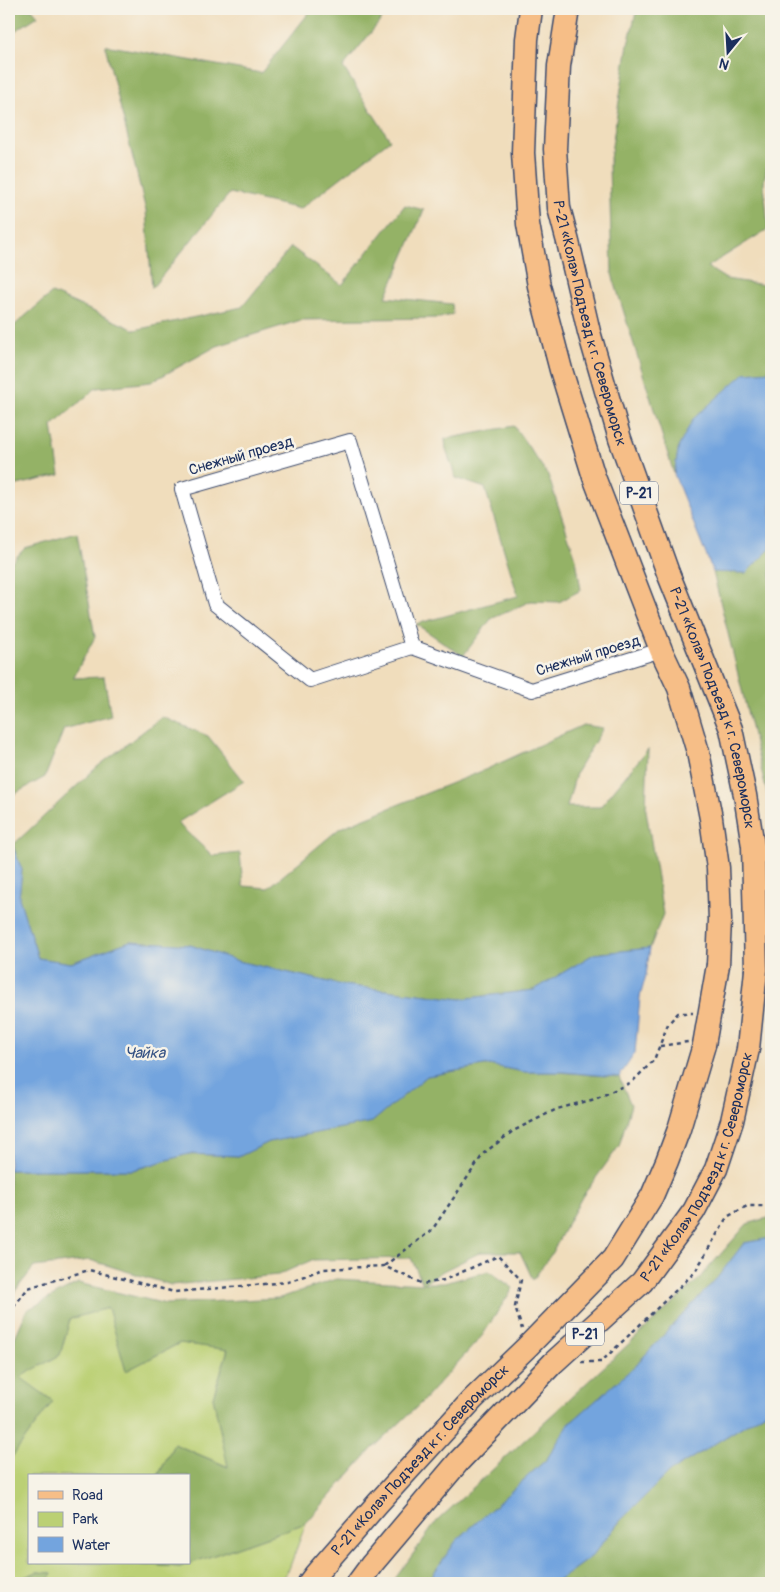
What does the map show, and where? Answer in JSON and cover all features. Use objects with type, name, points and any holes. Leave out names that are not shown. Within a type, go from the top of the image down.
[{"type":"main road","name":"Р-21","points":[[531,9],[527,39],[523,153],[528,224],[539,286],[561,370],[594,477],[661,650]]},
{"type":"main road","name":"Р-21 «Кола» Подъезд к г. Североморск","points":[[358,1583],[459,1461],[553,1363],[642,1282],[694,1211],[716,1168],[732,1121],[748,1049],[756,970],[756,902],[753,846],[745,795],[731,729],[668,573],[620,439],[589,332],[559,208],[555,149],[559,75],[568,9]]},
{"type":"main road","name":"Р-21 «Кола» Подъезд к г. Североморск","points":[[309,1583],[378,1503],[472,1400],[614,1259],[652,1196],[679,1129],[704,1042],[718,965],[720,912],[718,868],[711,818],[698,752],[678,688],[661,650]]},
{"type":"street","name":"Снежный проезд","points":[[412,647],[350,442],[182,489],[215,604],[310,680],[412,647],[532,690],[661,650]]},
{"type":"path","points":[[384,1266],[432,1230],[484,1153],[513,1131],[557,1109],[596,1099],[632,1082],[654,1060],[668,1024],[678,1013],[696,1012]]},
{"type":"path","points":[[766,1035],[771,1056]]},
{"type":"path","points":[[660,1046],[704,1042]]},
{"type":"path","points":[[771,1157],[768,1169],[769,1192],[771,1194]]},
{"type":"path","points":[[553,1363],[601,1362],[695,1272],[727,1217],[747,1206],[771,1206]]},
{"type":"path","points":[[9,1313],[28,1288],[89,1270],[174,1292],[288,1282],[323,1269],[384,1266],[423,1284],[444,1280],[498,1256],[520,1280],[516,1307],[527,1347]]},
{"type":"green space","points":[[9,9],[32,9],[38,16],[9,35]]},
{"type":"green space","points":[[312,9],[390,9],[343,67],[390,140],[300,209],[230,193],[152,288],[146,211],[105,45],[261,73]]},
{"type":"green space","points":[[637,9],[771,9],[771,143],[764,183],[768,229],[707,267],[726,279],[771,286],[771,371],[745,373],[679,446],[674,474],[612,274],[609,165],[628,44]]},
{"type":"green space","points":[[405,205],[424,210],[386,297],[452,304],[453,314],[440,318],[301,320],[217,346],[151,382],[96,388],[52,426],[60,475],[9,487],[9,330],[52,293],[135,330],[242,307],[291,247],[342,285]]},
{"type":"green space","points":[[514,426],[548,475],[576,559],[581,590],[559,602],[531,601],[491,619],[463,656],[416,624],[518,596],[485,488],[456,478],[446,450],[445,439]]},
{"type":"green space","points":[[77,533],[95,637],[73,678],[104,677],[111,716],[64,729],[45,777],[9,797],[9,565],[25,548]]},
{"type":"green space","points":[[771,548],[771,809],[713,572],[746,573]]},
{"type":"green space","points":[[162,717],[208,736],[244,781],[177,823],[213,856],[240,853],[243,886],[268,888],[340,828],[487,769],[583,725],[603,728],[576,773],[567,807],[600,807],[648,749],[646,810],[663,914],[650,948],[594,954],[534,990],[461,999],[342,985],[238,961],[190,945],[130,941],[71,963],[38,958],[19,898],[22,870],[13,845],[97,767]]},
{"type":"green space","points":[[489,1065],[524,1072],[558,1072],[619,1077],[631,1105],[619,1146],[582,1197],[550,1256],[533,1280],[520,1252],[481,1252],[424,1283],[444,1283],[489,1271],[513,1288],[482,1336],[421,1403],[372,1449],[306,1523],[190,1564],[190,1474],[159,1474],[174,1444],[228,1467],[213,1397],[228,1350],[180,1343],[126,1371],[108,1308],[70,1319],[60,1355],[20,1377],[53,1401],[9,1461],[9,1351],[27,1310],[78,1283],[166,1304],[280,1298],[336,1279],[423,1284],[411,1258],[312,1260],[278,1275],[171,1285],[90,1260],[34,1267],[9,1299],[9,1170],[133,1170],[188,1154],[240,1156],[269,1142],[372,1122],[427,1076]]},
{"type":"green space","points":[[771,1217],[771,1238],[744,1243],[718,1277],[634,1367],[568,1425],[547,1459],[456,1541],[427,1583],[392,1583],[437,1521],[698,1280],[747,1224]]},
{"type":"green space","points":[[108,1307],[126,1371],[180,1343],[228,1349],[213,1397],[229,1467],[174,1444],[159,1474],[28,1474],[28,1564],[131,1564],[180,1567],[306,1523],[289,1569],[278,1583],[47,1583],[52,1573],[37,1572],[9,1583],[9,1461],[53,1401],[19,1377],[60,1355],[70,1319]]},
{"type":"green space","points":[[771,1410],[771,1583],[555,1583],[592,1556],[620,1521],[669,1472]]},
{"type":"green space","points":[[131,1564],[189,1564],[180,1567]]},
{"type":"green space","points":[[37,1572],[52,1573],[47,1583],[11,1583]]},
{"type":"water","points":[[771,371],[771,548],[746,573],[713,572],[674,474],[679,446],[693,419],[745,373]]},
{"type":"water","name":"Чайка","points":[[9,837],[22,870],[19,898],[38,958],[71,963],[130,941],[190,945],[238,961],[342,985],[461,999],[534,990],[594,954],[650,948],[640,997],[635,1053],[619,1077],[563,1072],[524,1072],[489,1065],[427,1076],[372,1122],[269,1142],[240,1156],[188,1154],[133,1170],[9,1170]]},
{"type":"water","points":[[771,1238],[771,1410],[669,1472],[620,1521],[592,1556],[555,1583],[427,1583],[456,1541],[547,1459],[568,1425],[634,1367],[718,1277],[744,1243]]}]
